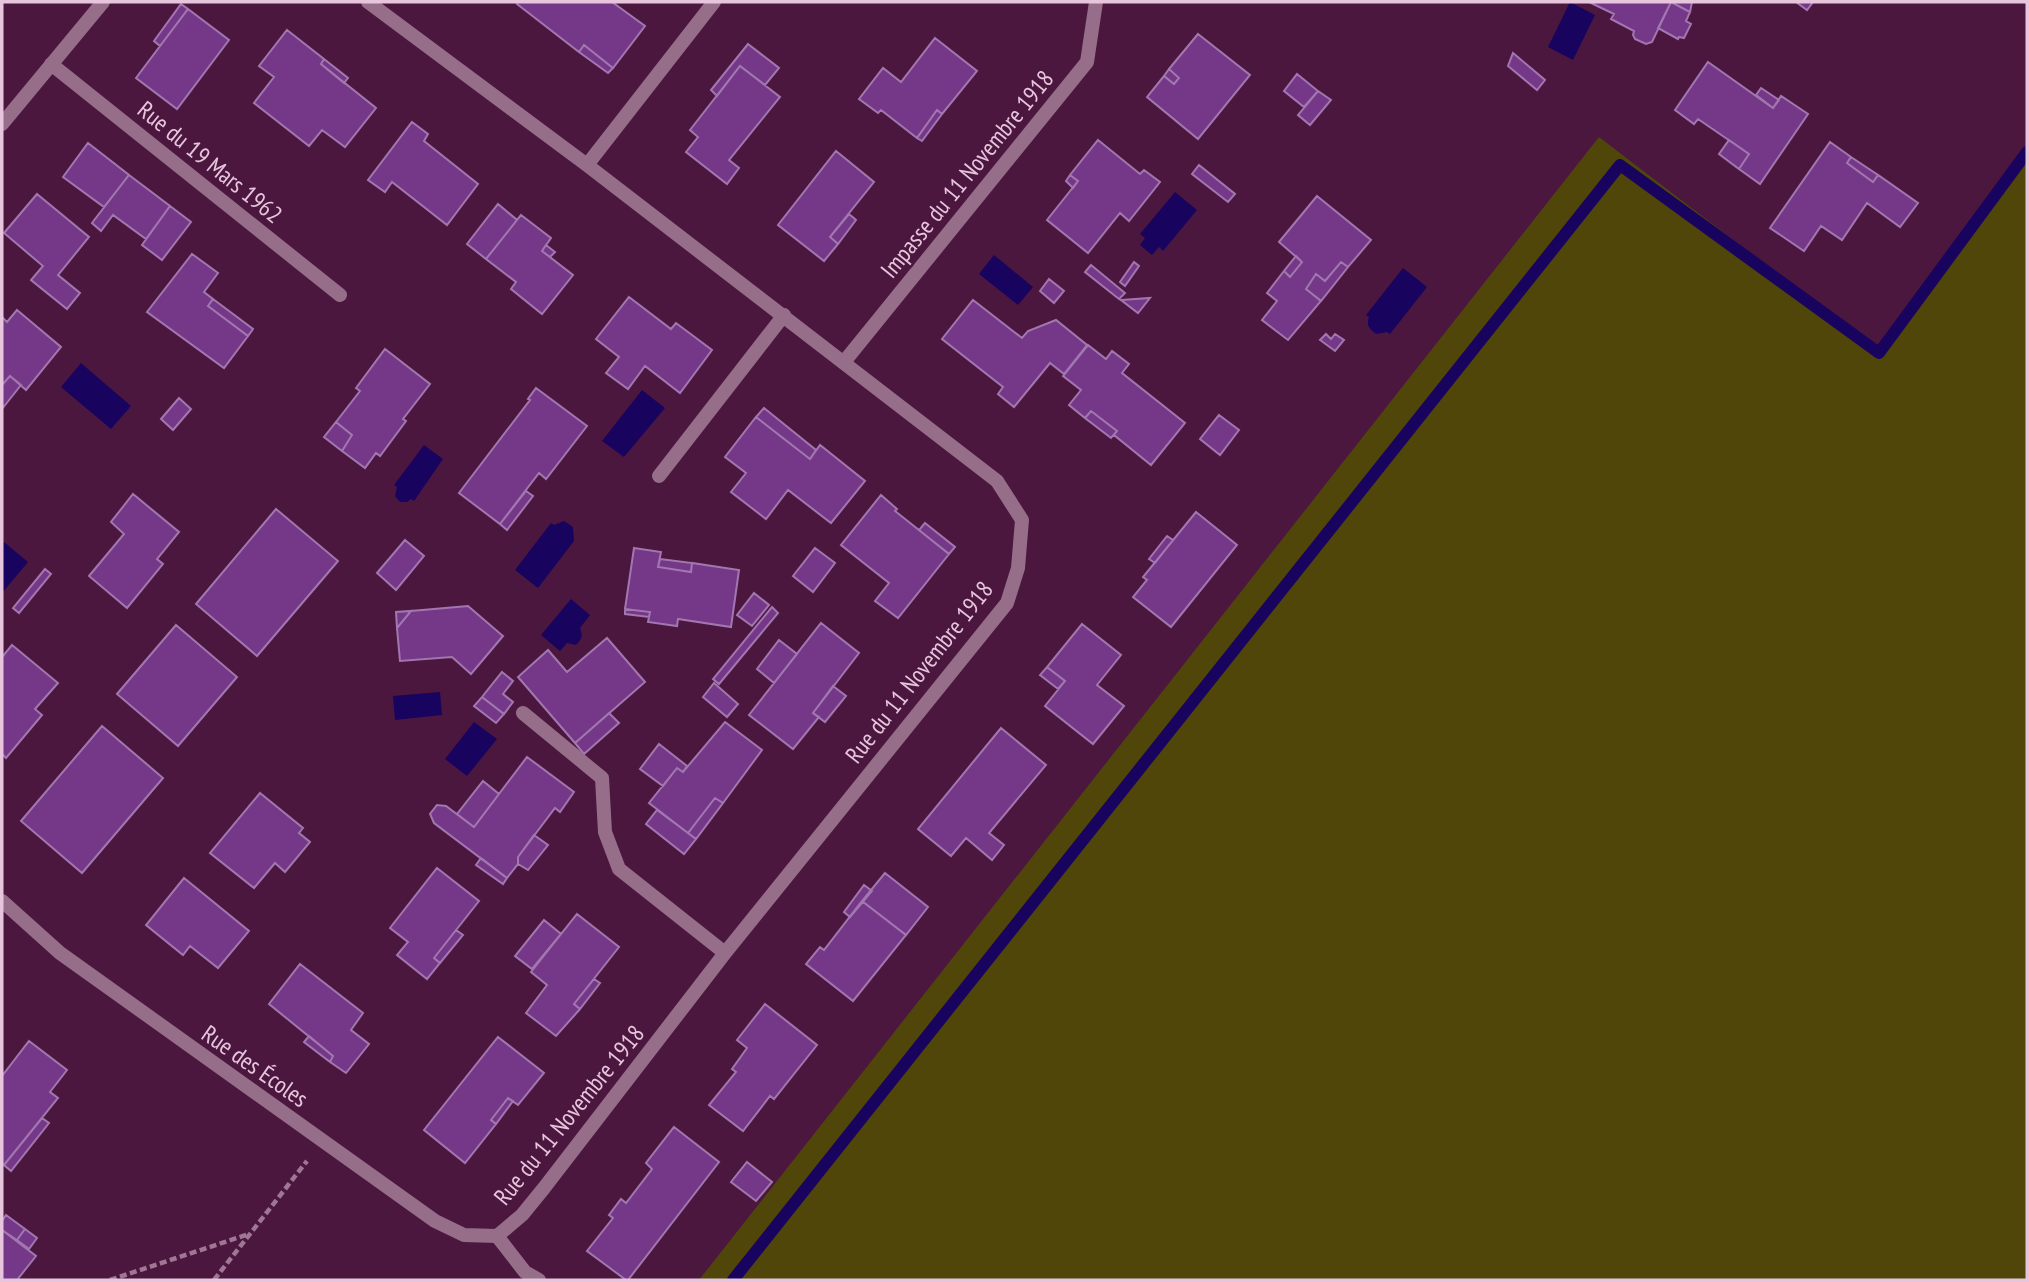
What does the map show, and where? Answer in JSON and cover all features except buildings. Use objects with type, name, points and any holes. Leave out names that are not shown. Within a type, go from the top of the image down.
[{"type":"street","points":[[2,124],[103,2]]},
{"type":"street","name":"Rue du 11 Novembre 1918","points":[[368,2],[784,315],[997,481],[1022,520],[1018,568],[1007,603],[725,953],[544,1188],[522,1215],[497,1236]]},
{"type":"street","points":[[587,165],[714,2]]},
{"type":"street","name":"Impasse du 11 Novembre 1918","points":[[844,362],[1087,62],[1096,2]]},
{"type":"street","name":"Rue du 19 Mars 1962","points":[[51,64],[340,295]]},
{"type":"street","points":[[659,476],[784,315]]},
{"type":"street","points":[[523,713],[602,778],[605,832],[618,869],[725,953]]},
{"type":"street","name":"Rue des Écoles","points":[[2,901],[60,953],[435,1221],[464,1236],[497,1236]]},
{"type":"street","points":[[497,1236],[521,1276],[539,1280]]},
{"type":"path","points":[[214,1280],[322,1141]]},
{"type":"path","points":[[110,1280],[250,1234]]},
{"type":"shaded area","points":[[1570,2],[1595,15],[1573,60],[1548,47]]},
{"type":"shaded area","points":[[1599,137],[1879,352],[2027,152],[2027,1280],[699,1280]]},
{"type":"shaded area","points":[[1175,192],[1197,210],[1163,251],[1159,247],[1152,255],[1140,245],[1145,238],[1140,234]]},
{"type":"shaded area","points":[[994,255],[1033,287],[1018,305],[979,274]]},
{"type":"shaded area","points":[[1403,268],[1427,287],[1390,334],[1376,334],[1369,327],[1369,317],[1366,315]]},
{"type":"shaded area","points":[[81,363],[131,406],[111,429],[61,387]]},
{"type":"shaded area","points":[[642,390],[665,408],[624,457],[602,441]]},
{"type":"shaded area","points":[[424,445],[443,459],[414,501],[411,499],[400,502],[395,496],[397,487],[394,485]]},
{"type":"shaded area","points":[[564,521],[573,527],[574,541],[538,588],[515,570],[551,523],[554,525]]},
{"type":"shaded area","points":[[4,542],[28,562],[2,593],[2,545]]},
{"type":"shaded area","points":[[571,599],[590,615],[580,628],[582,635],[578,643],[567,643],[560,651],[541,635]]},
{"type":"shaded area","points":[[440,692],[442,715],[395,720],[393,696]]},
{"type":"shaded area","points":[[474,722],[497,739],[467,776],[445,759]]},
{"type":"waterway","points":[[733,1280],[1620,165],[1879,353],[2027,152]]}]
